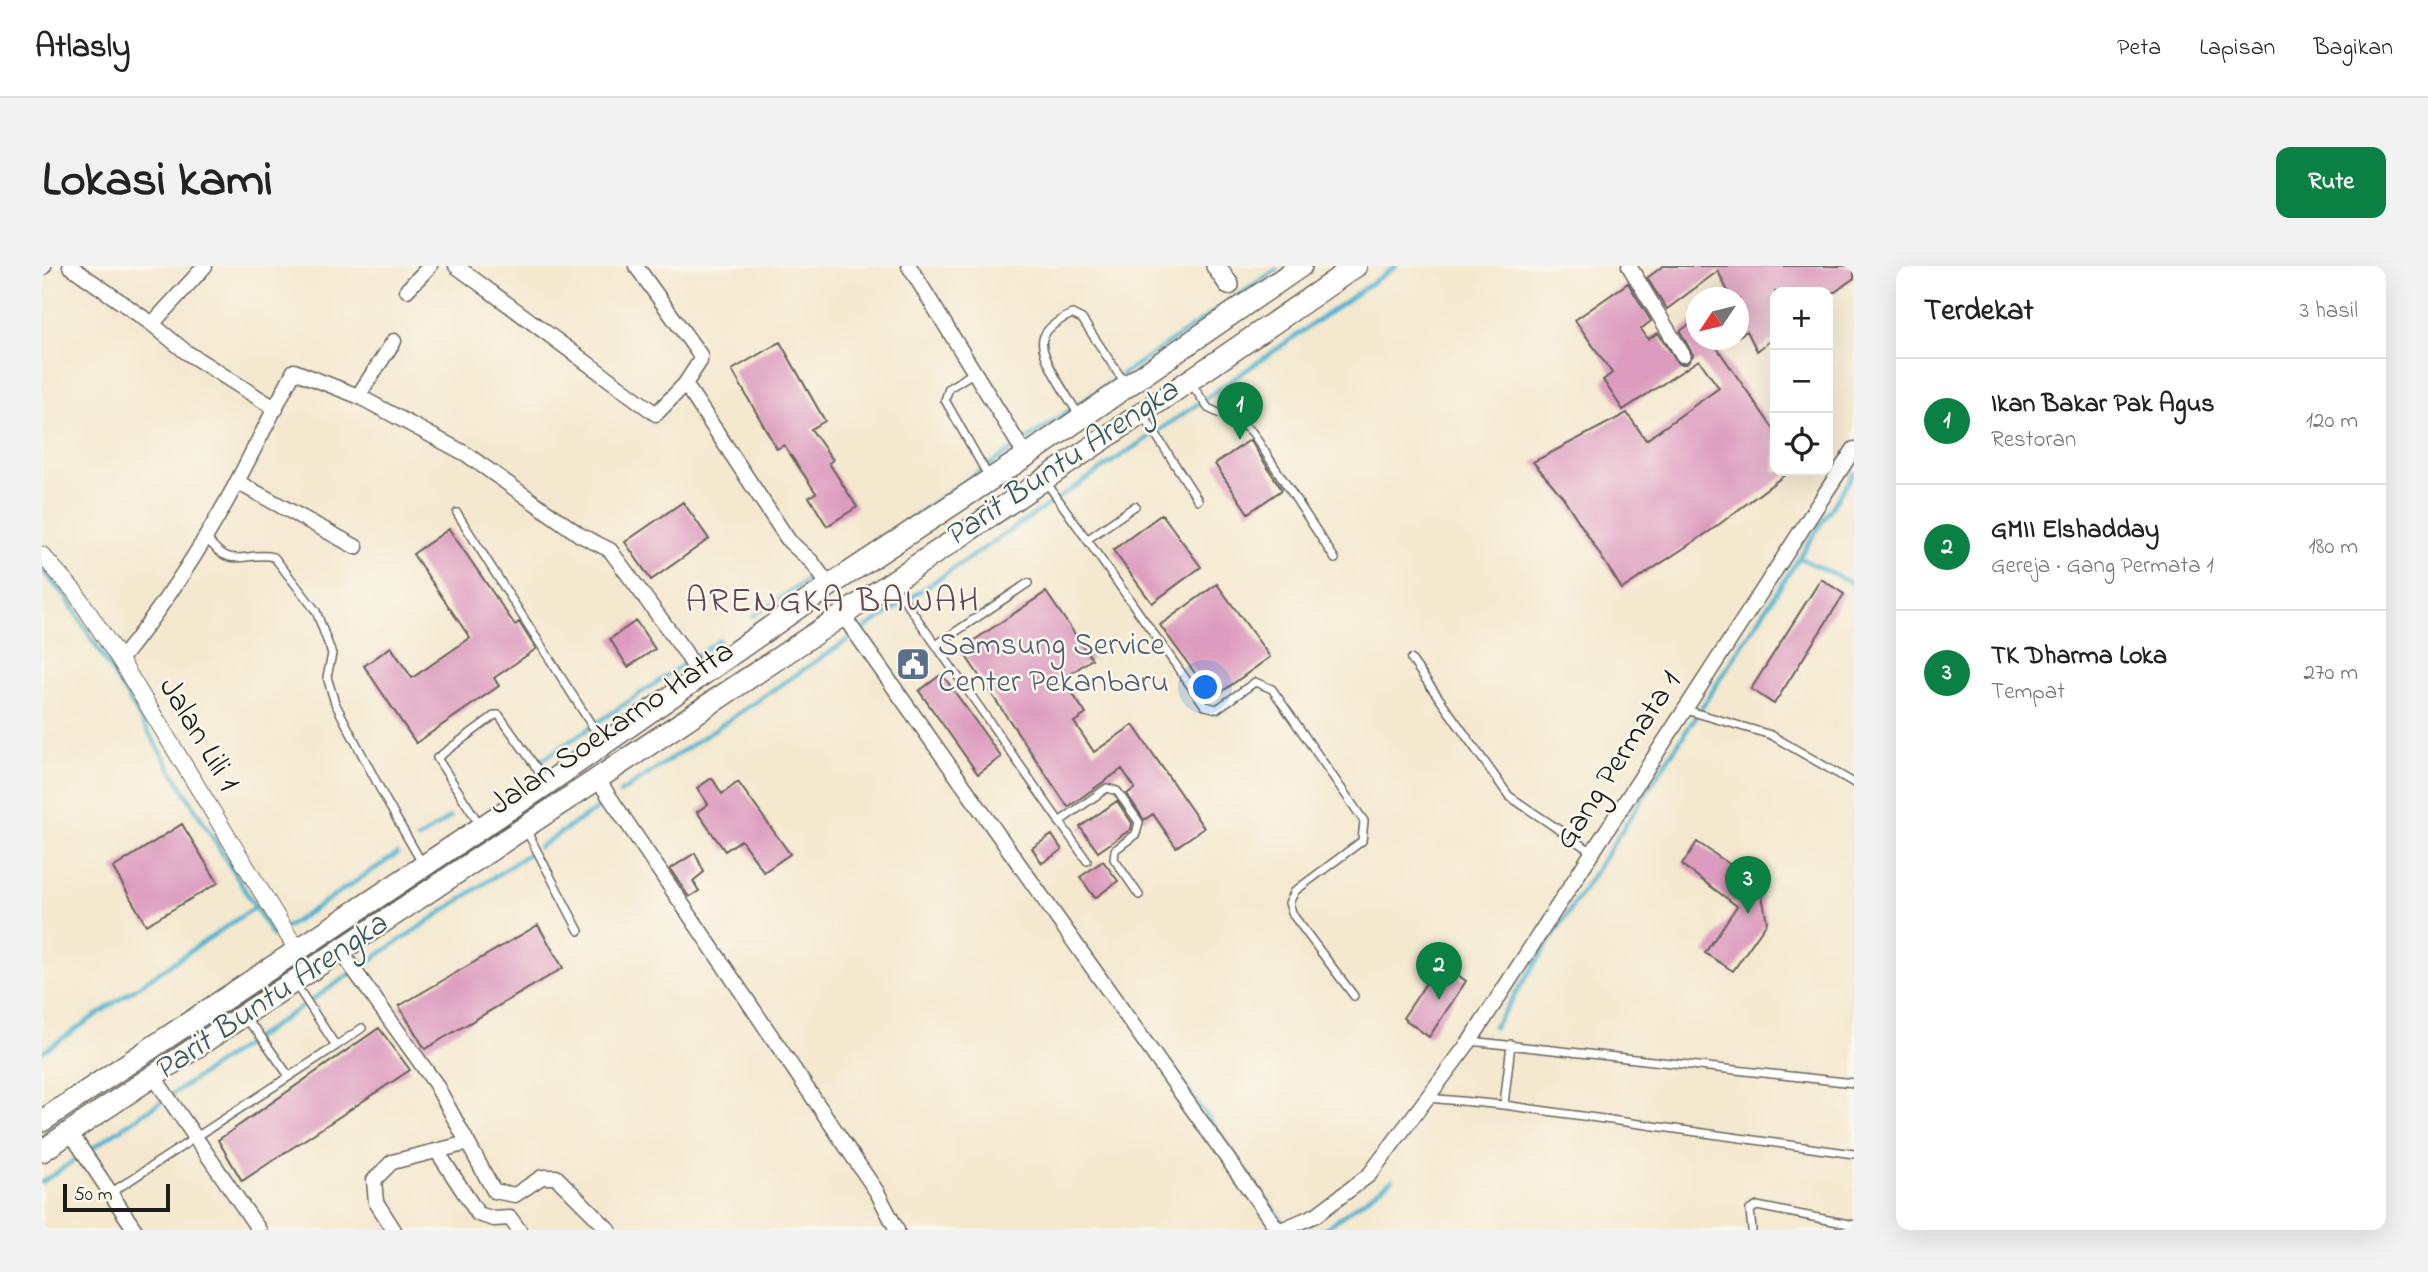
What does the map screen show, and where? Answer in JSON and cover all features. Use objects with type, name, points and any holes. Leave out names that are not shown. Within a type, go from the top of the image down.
[{"type":"main road","points":[[1216,266],[1237,297]]},
{"type":"main road","name":"Jalan Soekarno Hatta","points":[[42,1121],[289,937],[424,865],[548,783],[602,741],[826,581],[990,479],[1076,410],[1237,297],[1301,266]]},
{"type":"main road","name":"Jalan Soekarno Hatta","points":[[42,1151],[80,1146],[164,1090],[241,1016],[299,990],[339,949],[842,614],[896,589],[1195,389],[1356,266]]},
{"type":"street","points":[[70,266],[86,271],[186,352],[276,409]]},
{"type":"street","points":[[152,324],[205,266]]},
{"type":"street","points":[[407,290],[430,266]]},
{"type":"street","points":[[456,266],[656,414],[685,384],[700,361],[700,355],[636,266]]},
{"type":"street","points":[[909,266],[1022,451]]},
{"type":"street","points":[[1629,266],[1683,355]]},
{"type":"street","points":[[358,397],[394,341]]},
{"type":"street","points":[[120,660],[161,608],[207,538],[294,371],[358,397],[466,454],[580,535],[610,550],[685,652],[697,673]]},
{"type":"street","points":[[685,384],[789,541],[826,581]]},
{"type":"street","name":"Gang Permata 1","points":[[1284,1228],[1316,1214],[1368,1175],[1469,1041],[1593,852],[1691,712],[1854,449]]},
{"type":"street","points":[[237,482],[356,547]]},
{"type":"street","name":"Jalan Lili 1","points":[[42,555],[75,593],[120,660],[289,937]]},
{"type":"street","points":[[842,614],[1284,1228]]},
{"type":"street","points":[[596,777],[877,1192],[897,1230]]},
{"type":"street","points":[[339,949],[435,1083],[494,1191],[515,1195],[542,1177],[556,1177],[609,1230]]},
{"type":"street","points":[[164,1090],[259,1230]]},
{"type":"street","points":[[394,1230],[376,1202],[374,1180],[392,1162],[468,1143]]},
{"type":"street","points":[[80,1146],[135,1230]]},
{"type":"street","points":[[436,1151],[478,1214],[494,1219],[510,1218],[519,1230]]},
{"type":"lane","points":[[1076,410],[1044,355],[1042,340],[1049,328],[1062,319],[1072,314],[1082,319],[1122,380]]},
{"type":"lane","points":[[974,373],[948,388],[945,400],[990,479]]},
{"type":"lane","points":[[1195,389],[1208,408],[1248,428],[1335,559]]},
{"type":"lane","points":[[1147,421],[1198,500]]},
{"type":"lane","points":[[1050,486],[1205,706],[1217,709],[1255,682],[1266,684],[1364,821],[1362,841],[1295,891],[1289,903],[1293,915],[1354,996]]},
{"type":"lane","points":[[1088,539],[1135,506]]},
{"type":"lane","points":[[457,513],[602,741]]},
{"type":"lane","points":[[207,538],[214,549],[233,558],[274,557],[316,611],[331,654],[327,677],[335,703],[424,865]]},
{"type":"lane","points":[[936,645],[1028,583]]},
{"type":"lane","points":[[896,589],[1087,861]]},
{"type":"lane","points":[[1411,660],[1509,796],[1593,852]]},
{"type":"lane","points":[[1691,712],[1771,735],[1854,783]]},
{"type":"lane","points":[[481,827],[437,758],[495,715],[499,715],[548,783]]},
{"type":"lane","points":[[1059,821],[1107,788],[1117,792],[1139,822],[1136,834],[1115,850],[1114,859],[1139,895]]},
{"type":"lane","points":[[524,826],[579,931]]},
{"type":"lane","points":[[299,990],[336,1046]]},
{"type":"lane","points":[[241,1016],[257,1031],[289,1076]]},
{"type":"lane","points":[[112,1192],[362,1028]]},
{"type":"lane","points":[[1469,1041],[1854,1083]]},
{"type":"lane","points":[[1504,1105],[1511,1044]]},
{"type":"lane","points":[[1426,1098],[1504,1105],[1854,1154]]},
{"type":"lane","points":[[1752,1230],[1750,1210],[1757,1206],[1854,1225]]},
{"type":"building","points":[[1663,266],[1854,266],[1854,278],[1835,292],[1833,287],[1770,287],[1770,341],[1757,351],[1749,335],[1749,287],[1726,287],[1718,271],[1697,287],[1686,287],[1686,295],[1667,309],[1647,278]]},
{"type":"building","points":[[1628,283],[1651,321],[1641,329],[1648,339],[1658,333],[1679,364],[1687,364],[1693,355],[1690,350],[1718,350],[1770,424],[1770,476],[1783,476],[1713,529],[1622,589],[1563,497],[1533,462],[1627,413],[1646,440],[1719,388],[1699,360],[1623,410],[1603,380],[1612,373],[1575,320]]},
{"type":"building","points":[[1686,327],[1686,342],[1680,331]]},
{"type":"building","points":[[780,342],[825,421],[811,429],[833,460],[829,463],[857,507],[827,526],[809,497],[816,493],[784,445],[777,449],[732,370]]},
{"type":"building","points":[[1250,440],[1282,490],[1248,513],[1215,464]]},
{"type":"building","points":[[683,502],[709,539],[651,580],[625,542]]},
{"type":"building","points":[[1162,514],[1201,567],[1152,603],[1113,550]]},
{"type":"building","points":[[449,529],[515,625],[519,622],[536,649],[494,678],[499,686],[416,743],[364,666],[391,647],[412,678],[470,638],[413,554]]},
{"type":"building","points":[[1821,579],[1844,594],[1774,704],[1751,689]]},
{"type":"building","points":[[1217,584],[1270,657],[1213,698],[1160,625]]},
{"type":"building","points":[[1046,592],[1092,659],[1063,679],[1086,714],[1074,722],[1094,752],[1133,725],[1204,828],[1176,847],[1153,814],[1144,820],[1127,794],[1135,788],[1122,769],[1068,807],[961,649]]},
{"type":"building","points":[[636,621],[655,649],[628,667],[610,639]]},
{"type":"building","points":[[942,674],[1001,757],[978,774],[919,691]]},
{"type":"building","points":[[712,778],[722,794],[738,782],[790,854],[764,872],[741,840],[725,851],[697,812],[708,804],[697,788]]},
{"type":"building","points":[[1117,801],[1132,823],[1131,829],[1098,852],[1080,827]]},
{"type":"building","points":[[182,824],[218,883],[146,925],[113,868]]},
{"type":"building","points":[[1052,835],[1062,850],[1042,863],[1032,848]]},
{"type":"building","points":[[1697,842],[1760,885],[1767,922],[1733,971],[1705,953],[1737,906],[1682,865]]},
{"type":"building","points":[[695,853],[704,872],[693,881],[699,891],[689,897],[670,869]]},
{"type":"building","points":[[1103,861],[1118,881],[1095,898],[1080,877]]},
{"type":"building","points":[[538,925],[563,968],[425,1049],[399,1006]]},
{"type":"building","points":[[1440,962],[1466,981],[1429,1037],[1403,1018]]},
{"type":"building","points":[[379,1028],[410,1070],[242,1181],[218,1140]]},
{"type":"waterway","name":"Parit Buntu Arengka","points":[[861,631],[1192,408],[1396,266]]},
{"type":"waterway","name":"Parit Buntu Arengka","points":[[848,561],[1276,270]]},
{"type":"waterway","points":[[1494,1027],[1854,473]]},
{"type":"waterway","points":[[1800,558],[1854,584]]},
{"type":"waterway","points":[[42,570],[67,598],[255,907]]},
{"type":"waterway","name":"Parit Buntu Arengka","points":[[753,616],[816,574]]},
{"type":"waterway","name":"Parit Buntu Arengka","points":[[620,793],[852,637]]},
{"type":"waterway","name":"Parit Buntu Arengka","points":[[538,763],[719,640]]},
{"type":"waterway","name":"Parit Buntu Arengka","points":[[539,847],[601,806]]},
{"type":"waterway","name":"Parit Buntu Arengka","points":[[418,839],[450,817]]},
{"type":"waterway","name":"Parit Buntu Arengka","points":[[42,1052],[255,907],[273,936],[397,854]]},
{"type":"waterway","name":"Parit Buntu Arengka","points":[[42,1182],[528,854]]},
{"type":"waterway","points":[[1097,962],[1285,1226]]},
{"type":"waterway","points":[[1323,1230],[1392,1180]]},
{"type":"place","name":"Ikan Bakar Pak Agus","points":[[1240,440]]},
{"type":"place","name":"Samsung Service Center Pekanbaru","points":[[913,664]]},
{"type":"place","name":"TK Dharma Loka","points":[[1748,914]]},
{"type":"place","name":"GMII Elshadday","points":[[1439,1000]]},
{"type":"district","name":"ARENGKA BAWAH","points":[[833,602]]}]
